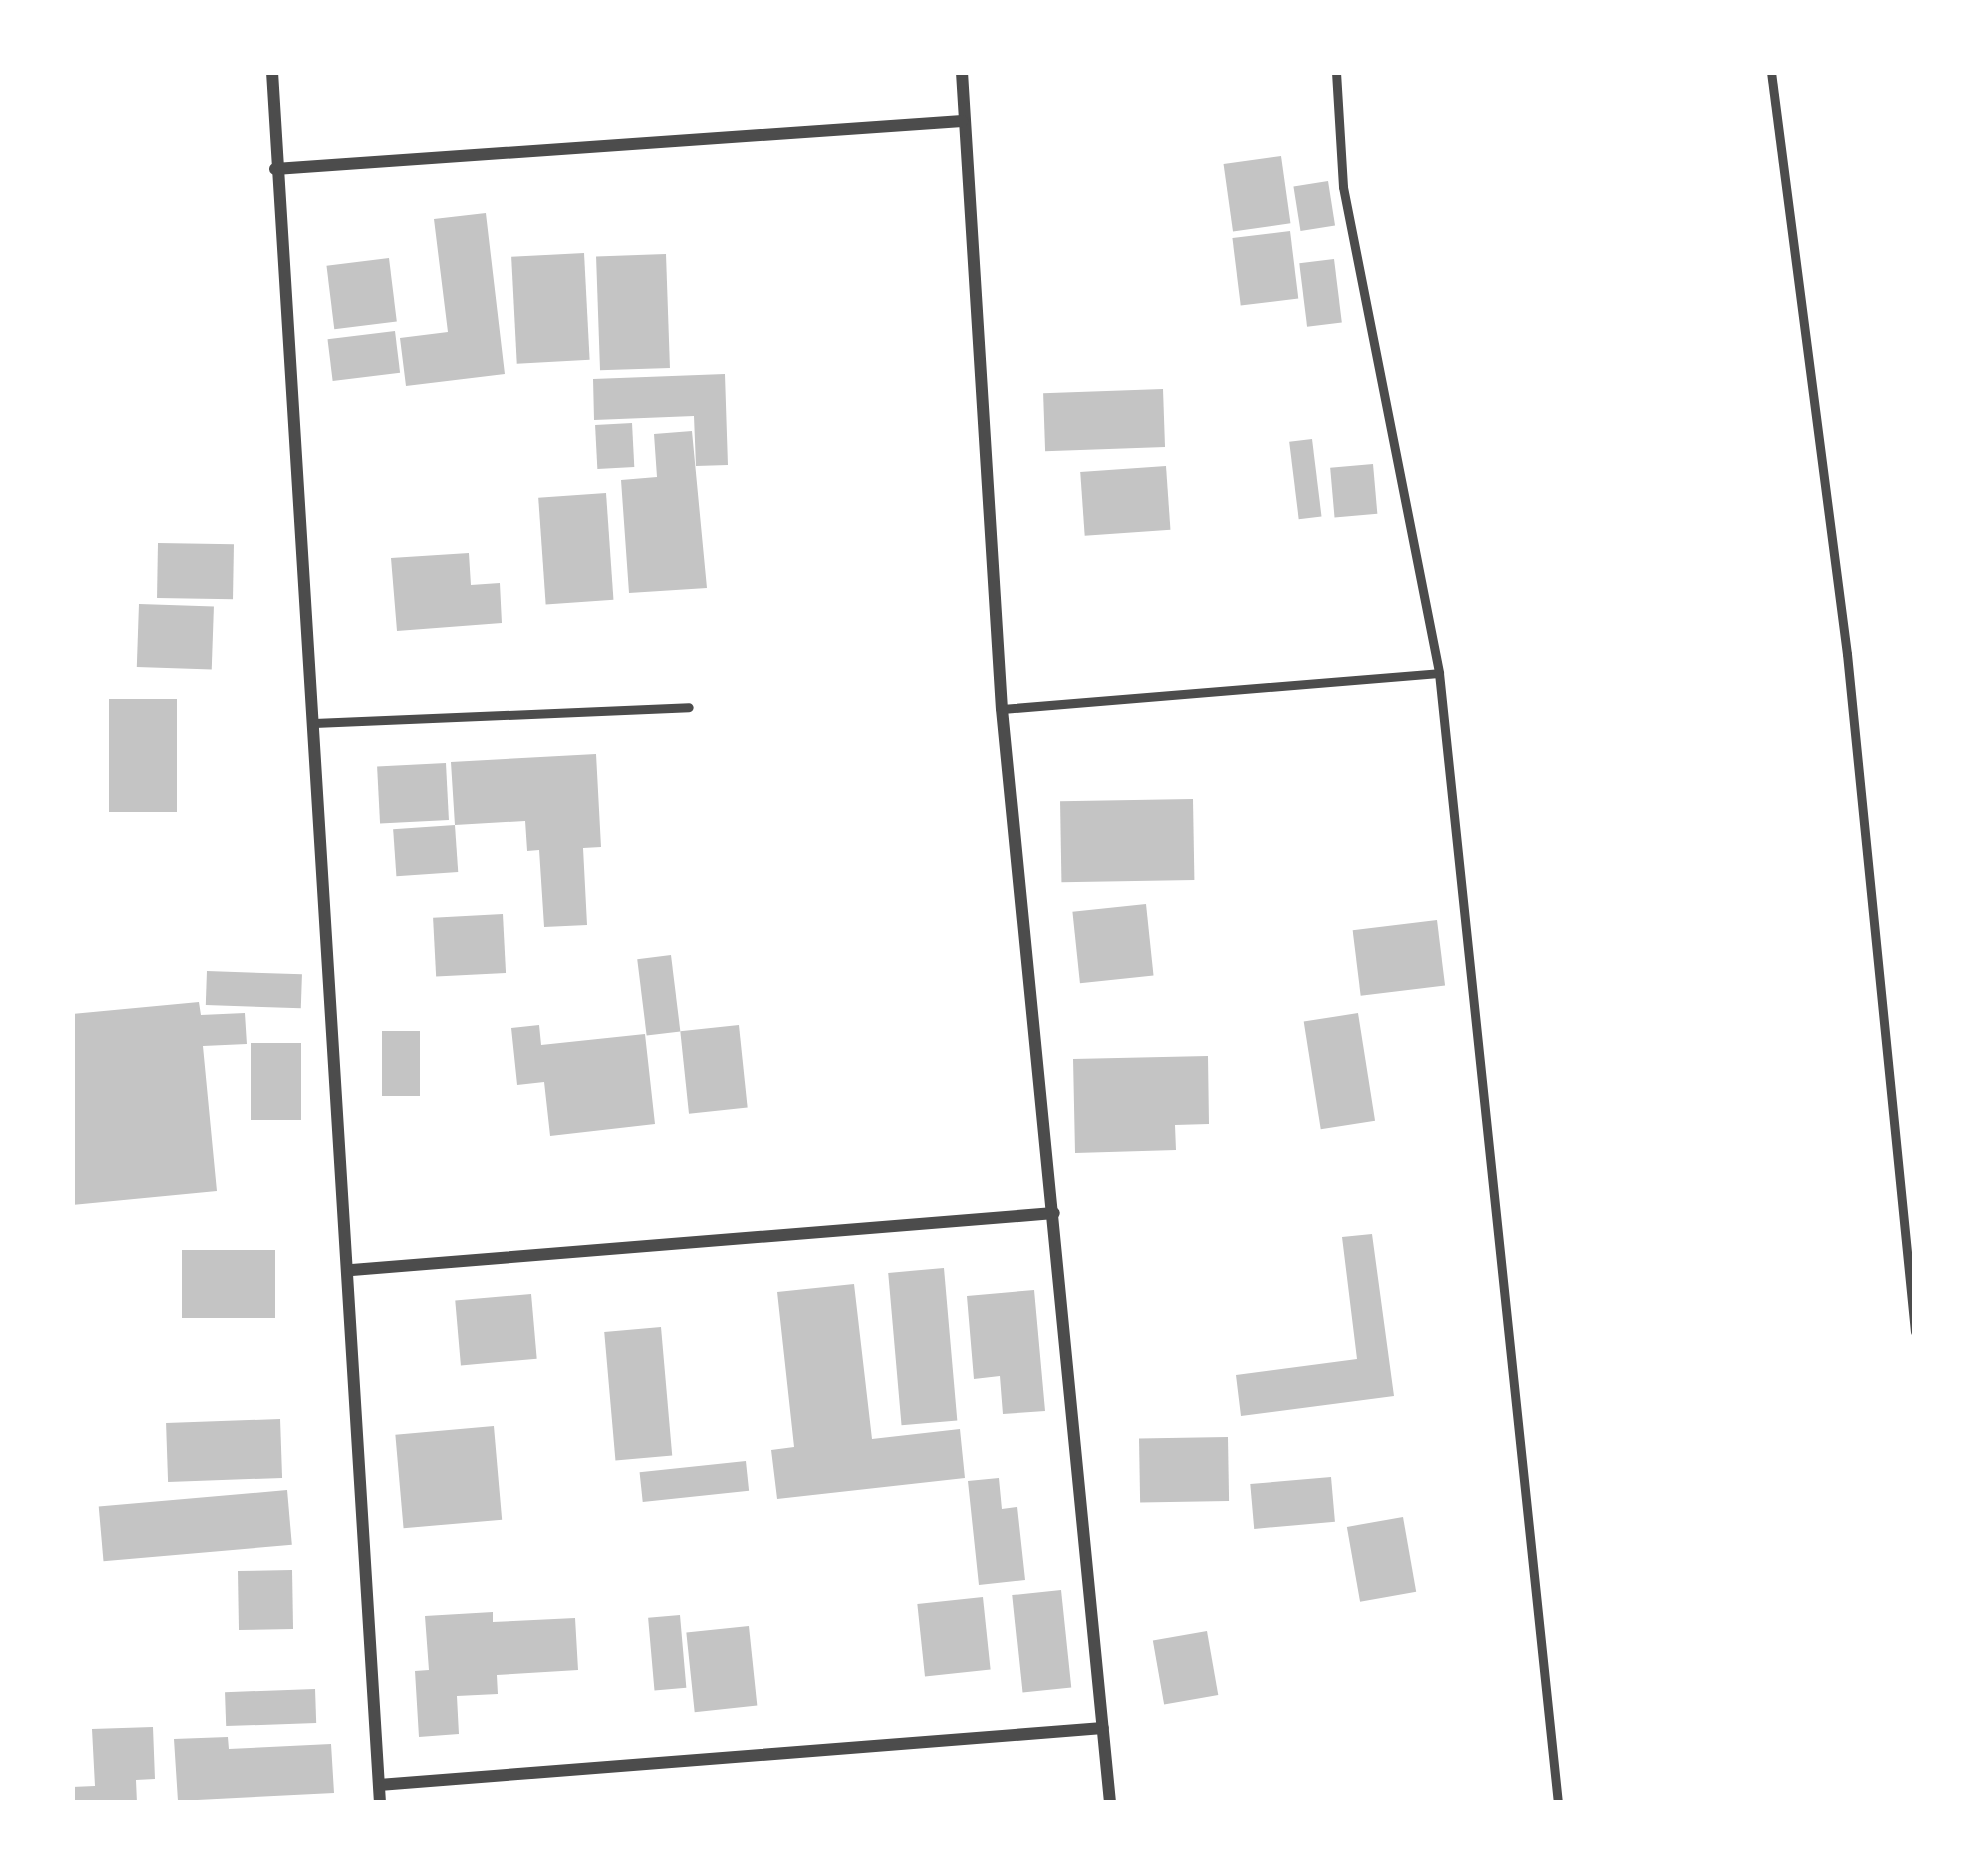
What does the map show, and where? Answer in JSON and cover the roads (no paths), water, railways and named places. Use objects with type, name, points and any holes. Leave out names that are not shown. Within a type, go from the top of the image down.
[{"type":"street","points":[[272,72],[352,1270],[380,1803]]},
{"type":"street","points":[[962,72],[1002,709],[1110,1803]]},
{"type":"street","points":[[275,169],[962,122]]},
{"type":"street","points":[[352,1270],[1054,1213]]},
{"type":"street","points":[[379,1785],[1103,1728]]},
{"type":"lane","points":[[1336,72],[1343,187],[1439,673],[1558,1803]]},
{"type":"lane","points":[[1771,72],[1847,654],[1915,1332]]},
{"type":"lane","points":[[1002,709],[1439,673]]},
{"type":"lane","points":[[314,723],[689,707]]}]
